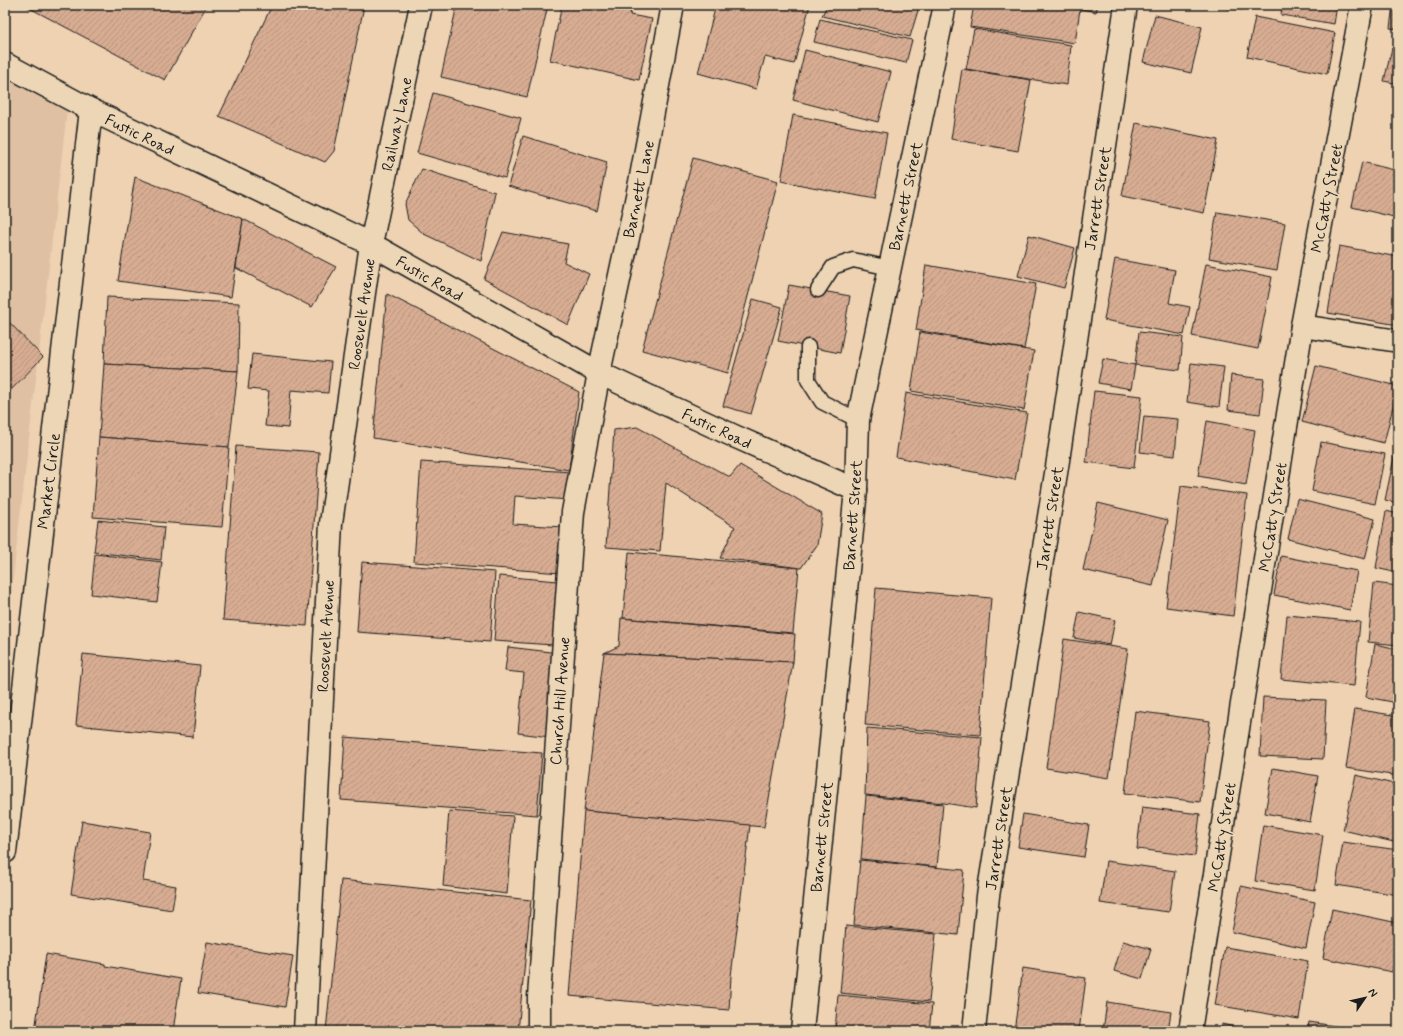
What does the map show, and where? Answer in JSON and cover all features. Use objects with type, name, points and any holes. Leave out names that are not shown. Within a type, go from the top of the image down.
[{"type":"street","name":"Railway Lane","points":[[371,244],[421,5]]},
{"type":"street","name":"Barnett Lane","points":[[599,373],[640,182],[674,5]]},
{"type":"street","name":"Barnett Street","points":[[802,1031],[856,490],[858,420],[945,5]]},
{"type":"street","name":"Jarrett Street","points":[[974,1031],[988,896],[1056,475],[1126,5]]},
{"type":"street","name":"McCatty Street","points":[[1190,1031],[1302,326],[1362,5]]},
{"type":"street","name":"Fustic Road","points":[[5,64],[91,110],[371,244],[599,373],[734,436],[856,490]]},
{"type":"street","name":"Market Circle","points":[[5,852],[91,110]]},
{"type":"street","name":"Roosevelt Avenue","points":[[305,1031],[331,523],[371,244]]},
{"type":"street","points":[[1302,326],[1398,341]]},
{"type":"street","name":"Church Hill Avenue","points":[[539,1031],[540,982],[572,512],[599,373]]},
{"type":"lane","points":[[818,290],[833,267],[853,260],[890,268]]},
{"type":"lane","points":[[808,347],[808,380],[822,402],[858,420]]},
{"type":"shaded area","points":[[5,72],[67,110],[5,646]]},
{"type":"building","points":[[24,5],[207,5],[165,80]]},
{"type":"building","points":[[272,5],[364,6],[334,151],[325,162],[219,116]]},
{"type":"building","points":[[457,5],[548,5],[527,97],[441,77]]},
{"type":"building","points":[[562,5],[632,5],[630,15],[652,19],[639,80],[550,60]]},
{"type":"building","points":[[716,5],[810,5],[794,64],[765,57],[756,89],[698,73]]},
{"type":"building","points":[[827,5],[910,5],[919,7],[910,37],[822,16]]},
{"type":"building","points":[[974,5],[1057,5],[1080,9],[1075,43],[970,27]]},
{"type":"building","points":[[1061,5],[1098,5],[1096,12]]},
{"type":"building","points":[[1206,5],[1243,5],[1242,10]]},
{"type":"building","points":[[1282,5],[1337,5],[1334,24],[1281,15]]},
{"type":"building","points":[[1393,5],[1398,5],[1398,29],[1390,28]]},
{"type":"building","points":[[1155,15],[1202,27],[1191,73],[1143,62]]},
{"type":"building","points":[[1255,17],[1335,33],[1327,74],[1247,57]]},
{"type":"building","points":[[820,19],[912,40],[906,63],[814,42]]},
{"type":"building","points":[[974,29],[1071,45],[1067,85],[966,69]]},
{"type":"building","points":[[1392,48],[1398,50],[1398,84],[1384,81]]},
{"type":"building","points":[[805,50],[891,72],[878,122],[793,100]]},
{"type":"building","points":[[962,69],[1031,80],[1018,151],[951,139]]},
{"type":"building","points":[[433,93],[521,118],[505,178],[417,153]]},
{"type":"building","points":[[793,115],[887,133],[875,199],[781,181]]},
{"type":"building","points":[[1136,123],[1218,140],[1204,213],[1122,196]]},
{"type":"building","points":[[523,136],[607,162],[597,211],[508,186]]},
{"type":"building","points":[[693,158],[778,181],[728,373],[642,350]]},
{"type":"building","points":[[1362,162],[1398,171],[1398,218],[1352,207]]},
{"type":"building","points":[[422,169],[495,192],[481,261],[424,234],[408,220],[405,204]]},
{"type":"building","points":[[135,177],[243,219],[231,297],[118,281]]},
{"type":"building","points":[[1217,212],[1285,223],[1277,270],[1209,258]]},
{"type":"building","points":[[243,219],[336,267],[312,307],[236,268]]},
{"type":"building","points":[[503,232],[568,244],[564,262],[589,274],[568,325],[484,279]]},
{"type":"building","points":[[1029,235],[1075,248],[1064,288],[1018,276]]},
{"type":"building","points":[[1339,246],[1398,257],[1398,325],[1328,313]]},
{"type":"building","points":[[1115,259],[1175,270],[1169,303],[1190,307],[1184,335],[1104,320]]},
{"type":"building","points":[[1206,264],[1272,277],[1258,349],[1192,336]]},
{"type":"building","points":[[926,265],[1036,284],[1024,349],[916,330]]},
{"type":"building","points":[[789,285],[850,296],[840,353],[778,341]]},
{"type":"building","points":[[387,294],[579,392],[569,470],[373,438]]},
{"type":"building","points":[[107,297],[239,303],[238,371],[104,364]]},
{"type":"building","points":[[753,299],[782,307],[751,414],[723,406]]},
{"type":"building","points":[[5,318],[43,357],[8,393],[5,390]]},
{"type":"building","points":[[920,332],[1034,351],[1024,410],[911,391]]},
{"type":"building","points":[[1139,332],[1183,337],[1180,370],[1135,365]]},
{"type":"building","points":[[252,354],[331,362],[328,393],[291,390],[288,428],[265,426],[269,391],[248,389]]},
{"type":"building","points":[[1103,359],[1135,365],[1131,389],[1098,383]]},
{"type":"building","points":[[1191,363],[1224,367],[1219,407],[1187,402]]},
{"type":"building","points":[[104,364],[238,371],[229,447],[99,437]]},
{"type":"building","points":[[1316,366],[1398,386],[1384,443],[1302,422]]},
{"type":"building","points":[[1231,375],[1264,379],[1260,414],[1228,410]]},
{"type":"building","points":[[1094,391],[1142,396],[1134,468],[1086,462]]},
{"type":"building","points":[[906,393],[1027,413],[1015,480],[896,457]]},
{"type":"building","points":[[1398,402],[1398,441],[1393,440]]},
{"type":"building","points":[[1144,416],[1178,419],[1175,456],[1140,452]]},
{"type":"building","points":[[1207,421],[1255,430],[1246,485],[1198,476]]},
{"type":"building","points":[[637,427],[730,477],[740,465],[822,514],[817,545],[801,568],[720,558],[735,527],[666,483],[660,551],[606,547],[614,430]]},
{"type":"building","points":[[99,437],[229,447],[222,527],[93,517]]},
{"type":"building","points":[[1321,442],[1385,454],[1375,504],[1312,491]]},
{"type":"building","points":[[236,446],[319,452],[307,626],[223,620]]},
{"type":"building","points":[[1395,453],[1398,453],[1398,503],[1385,500]]},
{"type":"building","points":[[421,462],[571,472],[569,500],[515,496],[513,524],[564,527],[561,573],[414,562]]},
{"type":"building","points":[[1181,486],[1247,495],[1233,616],[1166,607]]},
{"type":"building","points":[[1297,499],[1375,519],[1365,559],[1288,539]]},
{"type":"building","points":[[1098,503],[1168,520],[1153,586],[1083,570]]},
{"type":"building","points":[[1386,511],[1398,514],[1398,573],[1376,568]]},
{"type":"building","points":[[98,520],[164,527],[161,560],[94,552]]},
{"type":"building","points":[[629,552],[799,568],[793,633],[623,618]]},
{"type":"building","points":[[95,554],[162,562],[157,602],[91,594]]},
{"type":"building","points":[[1281,556],[1357,571],[1350,610],[1274,595]]},
{"type":"building","points":[[362,562],[495,572],[490,642],[357,632]]},
{"type":"building","points":[[499,576],[558,581],[553,645],[494,641]]},
{"type":"building","points":[[1374,583],[1398,586],[1398,645],[1368,642]]},
{"type":"building","points":[[876,588],[991,598],[980,735],[865,725]]},
{"type":"building","points":[[1079,612],[1115,620],[1110,645],[1074,638]]},
{"type":"building","points":[[1287,615],[1360,622],[1354,686],[1281,679]]},
{"type":"building","points":[[621,618],[795,634],[793,662],[604,653],[619,646]]},
{"type":"building","points":[[1064,639],[1128,649],[1109,778],[1046,768]]},
{"type":"building","points":[[1375,644],[1398,649],[1398,703],[1366,697]]},
{"type":"building","points":[[508,647],[559,653],[550,737],[518,733],[524,673],[505,671]]},
{"type":"building","points":[[604,653],[793,662],[764,827],[584,811]]},
{"type":"building","points":[[83,654],[200,666],[193,737],[76,725]]},
{"type":"building","points":[[1263,697],[1326,700],[1323,759],[1260,756]]},
{"type":"building","points":[[1355,709],[1398,716],[1398,776],[1346,768]]},
{"type":"building","points":[[1135,711],[1210,721],[1200,802],[1125,793]]},
{"type":"building","points":[[867,728],[982,737],[976,808],[944,803],[865,795]]},
{"type":"building","points":[[345,737],[542,753],[537,815],[341,800]]},
{"type":"building","points":[[1273,768],[1318,776],[1310,822],[1265,813]]},
{"type":"building","points":[[1356,775],[1398,785],[1398,843],[1343,830]]},
{"type":"building","points":[[866,796],[943,804],[937,867],[861,859]]},
{"type":"building","points":[[1142,807],[1200,814],[1195,856],[1137,849]]},
{"type":"building","points":[[449,811],[513,816],[507,894],[443,886]]},
{"type":"building","points":[[584,811],[750,825],[731,976],[729,1010],[569,996]]},
{"type":"building","points":[[1023,814],[1089,825],[1084,857],[1018,847]]},
{"type":"building","points":[[82,821],[150,832],[143,881],[176,886],[172,910],[71,894]]},
{"type":"building","points":[[1263,825],[1323,835],[1315,890],[1255,881]]},
{"type":"building","points":[[1343,842],[1398,850],[1398,895],[1336,885]]},
{"type":"building","points":[[860,860],[964,870],[958,935],[854,925]]},
{"type":"building","points":[[1106,861],[1175,871],[1169,912],[1100,903]]},
{"type":"building","points":[[341,880],[531,900],[518,1031],[326,1031]]},
{"type":"building","points":[[1241,886],[1315,902],[1306,948],[1232,932]]},
{"type":"building","points":[[1332,909],[1398,923],[1398,941],[1392,972],[1323,958]]},
{"type":"building","points":[[846,926],[936,934],[929,1002],[840,993]]},
{"type":"building","points":[[1123,941],[1151,949],[1142,979],[1114,971]]},
{"type":"building","points":[[207,942],[293,956],[285,1007],[198,993]]},
{"type":"building","points":[[1225,947],[1308,961],[1299,1019],[1215,1005]]},
{"type":"building","points":[[46,954],[181,979],[173,1031],[35,1031]]},
{"type":"building","points":[[1023,968],[1086,978],[1079,1031],[1014,1031]]},
{"type":"building","points":[[838,995],[932,1004],[929,1031],[835,1031]]},
{"type":"building","points":[[1107,1002],[1171,1012],[1168,1031],[1103,1031]]},
{"type":"building","points":[[1309,1022],[1367,1031],[1307,1031]]},
{"type":"building","points":[[1222,1024],[1250,1031],[1220,1031]]}]
